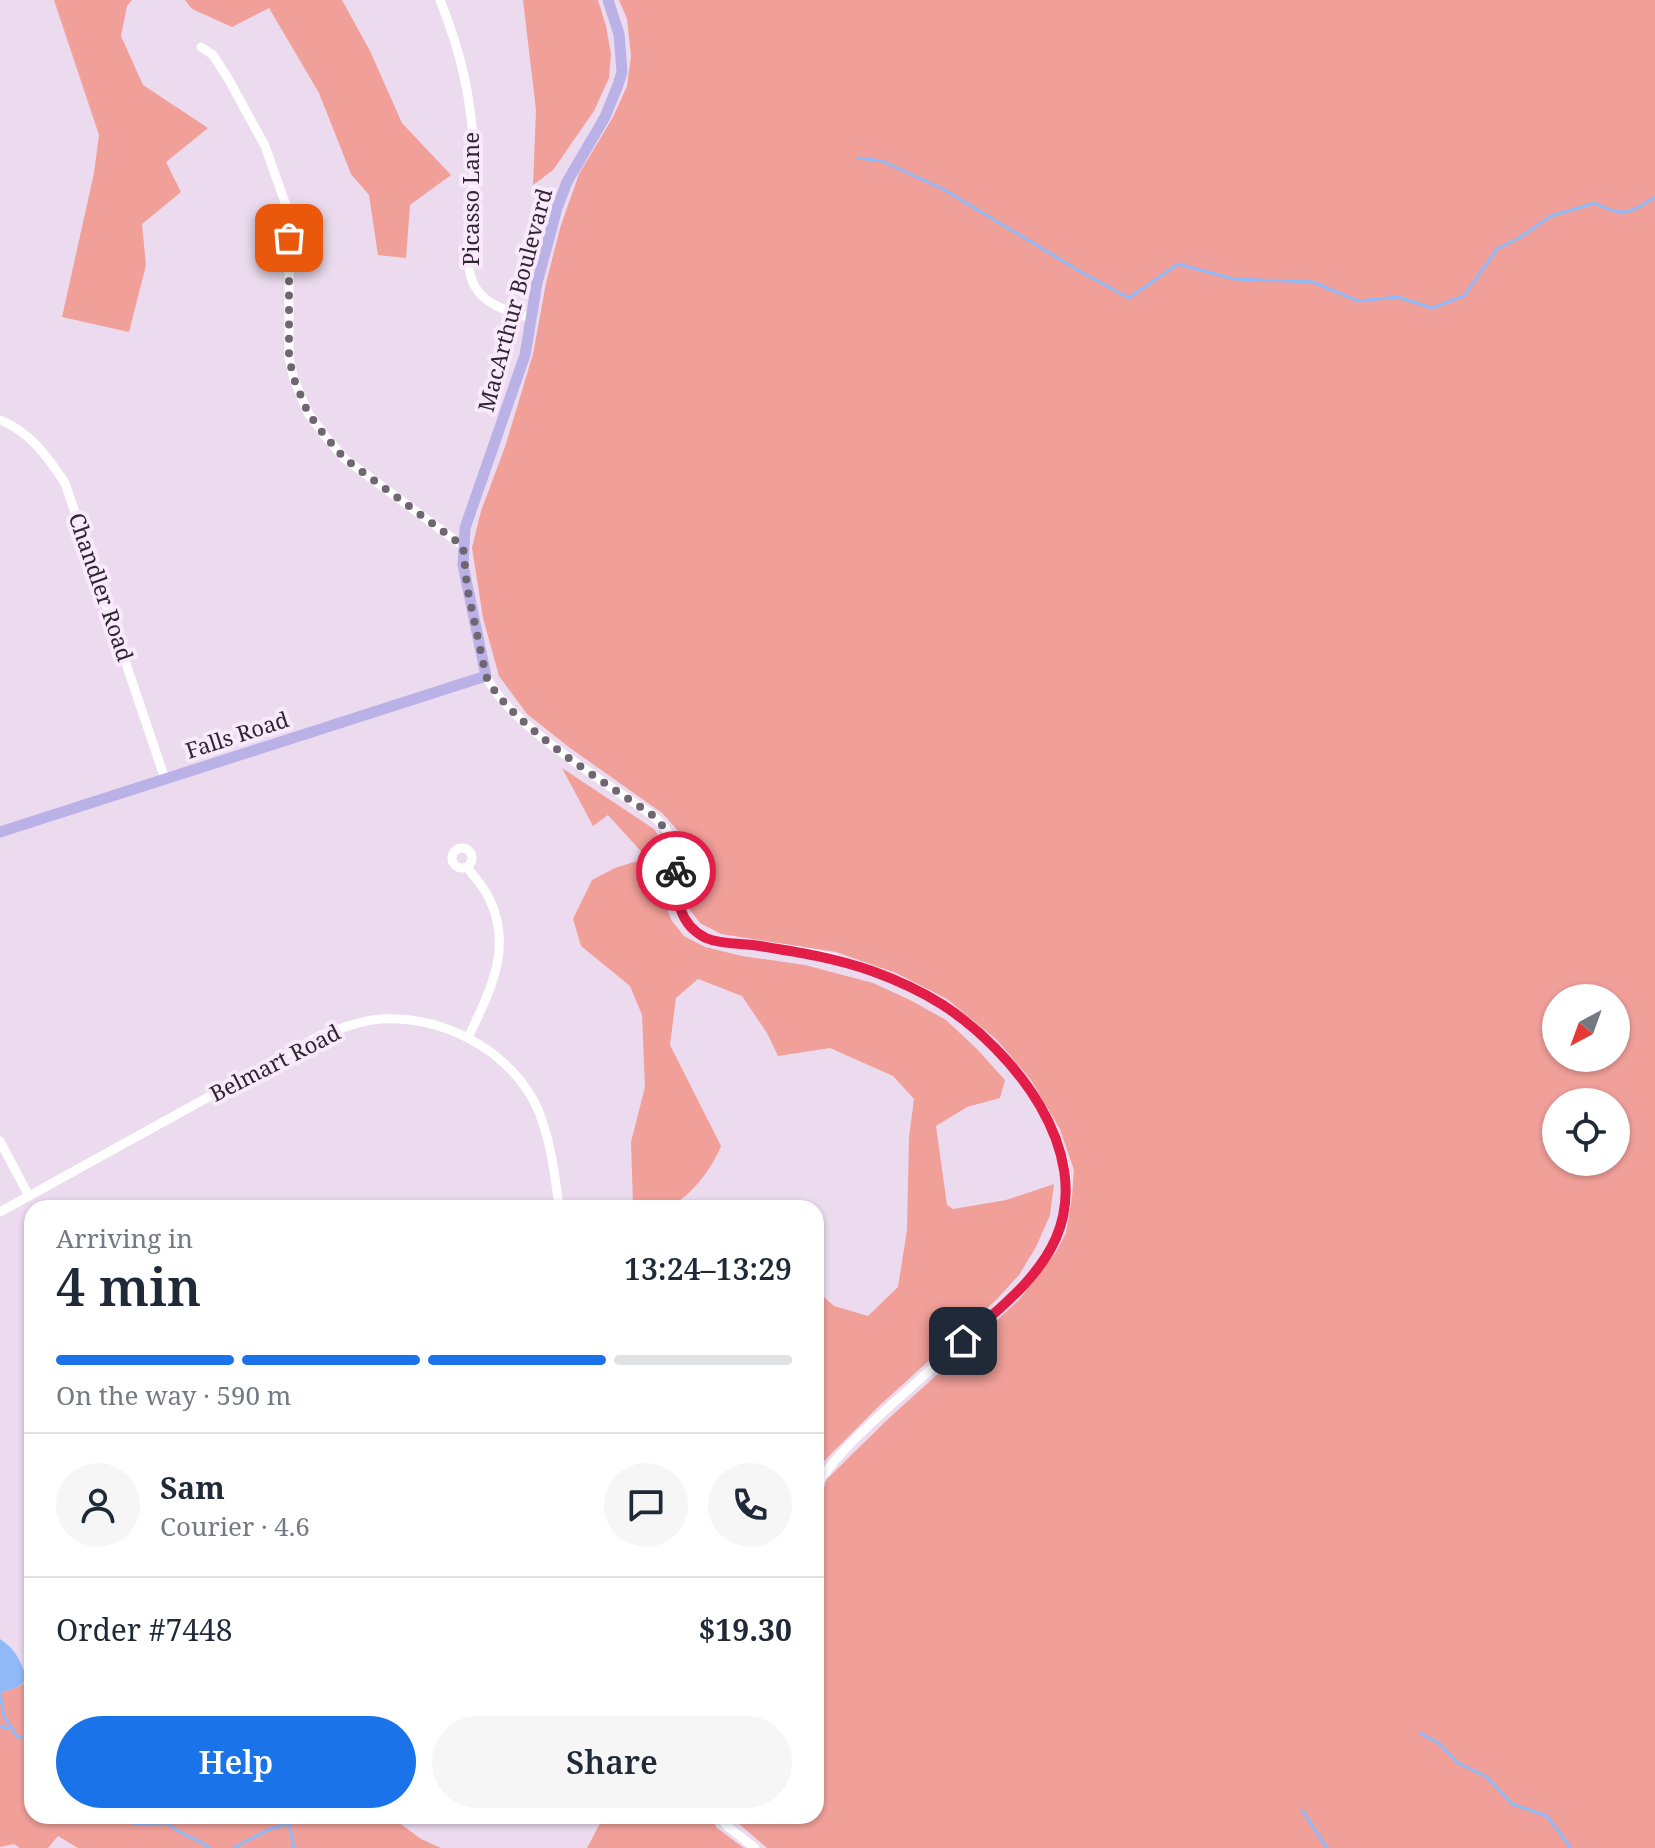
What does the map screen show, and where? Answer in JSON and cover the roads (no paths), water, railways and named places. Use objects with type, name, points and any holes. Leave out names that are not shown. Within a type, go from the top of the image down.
[{"type":"main road","name":"MacArthur Boulevard","points":[[486,676],[467,587],[463,546],[470,512],[525,355],[537,283],[557,208],[567,182],[605,117],[622,72],[619,34],[608,0]]},
{"type":"main road","name":"Falls Road","points":[[0,832],[486,676]]},
{"type":"street","name":"Picasso Lane","points":[[440,0],[464,69],[471,106],[475,160],[469,272],[475,288],[485,298],[531,318]]},
{"type":"street","points":[[201,47],[213,55],[265,146],[289,214],[289,358],[308,413],[345,459],[463,546]]},
{"type":"street","name":"Chandler Road","points":[[0,420],[19,430],[41,449],[65,483],[165,779]]},
{"type":"street","name":"MacArthur Boulevard","points":[[486,676],[496,694],[529,726],[664,826],[676,850],[677,904],[695,930],[706,938],[718,941],[831,958],[913,987],[945,1006],[997,1050],[1023,1079],[1053,1132],[1064,1165],[1066,1195],[1062,1221],[1042,1262],[1005,1303],[870,1425],[824,1475]]},
{"type":"street","points":[[467,867],[489,897],[500,941],[493,983],[468,1038]]},
{"type":"street","name":"Belmart Road","points":[[0,1212],[319,1036],[372,1020],[399,1019],[430,1024],[468,1038],[508,1066],[538,1110],[551,1150],[558,1200]]},
{"type":"street","points":[[0,1141],[29,1196]]},
{"type":"street","points":[[725,1824],[755,1848]]},
{"type":"water","points":[[0,1639],[17,1656],[24,1672],[24,1682],[0,1693]]},
{"type":"waterway","points":[[858,158],[882,161],[943,189],[1129,298],[1178,264],[1234,279],[1313,282],[1358,301],[1398,297],[1432,308],[1464,296],[1497,249],[1551,216],[1595,203],[1613,211],[1626,212],[1655,197]]},
{"type":"waterway","points":[[0,1694],[4,1716],[17,1737],[24,1737]]},
{"type":"waterway","points":[[0,1726],[11,1728]]},
{"type":"waterway","points":[[1420,1733],[1440,1744],[1458,1763],[1487,1777],[1512,1804],[1547,1816],[1571,1848]]},
{"type":"waterway","points":[[1302,1810],[1327,1848]]},
{"type":"waterway","points":[[168,1824],[210,1848]]},
{"type":"waterway","points":[[233,1848],[286,1824]]},
{"type":"waterway","points":[[289,1824],[294,1848]]}]
